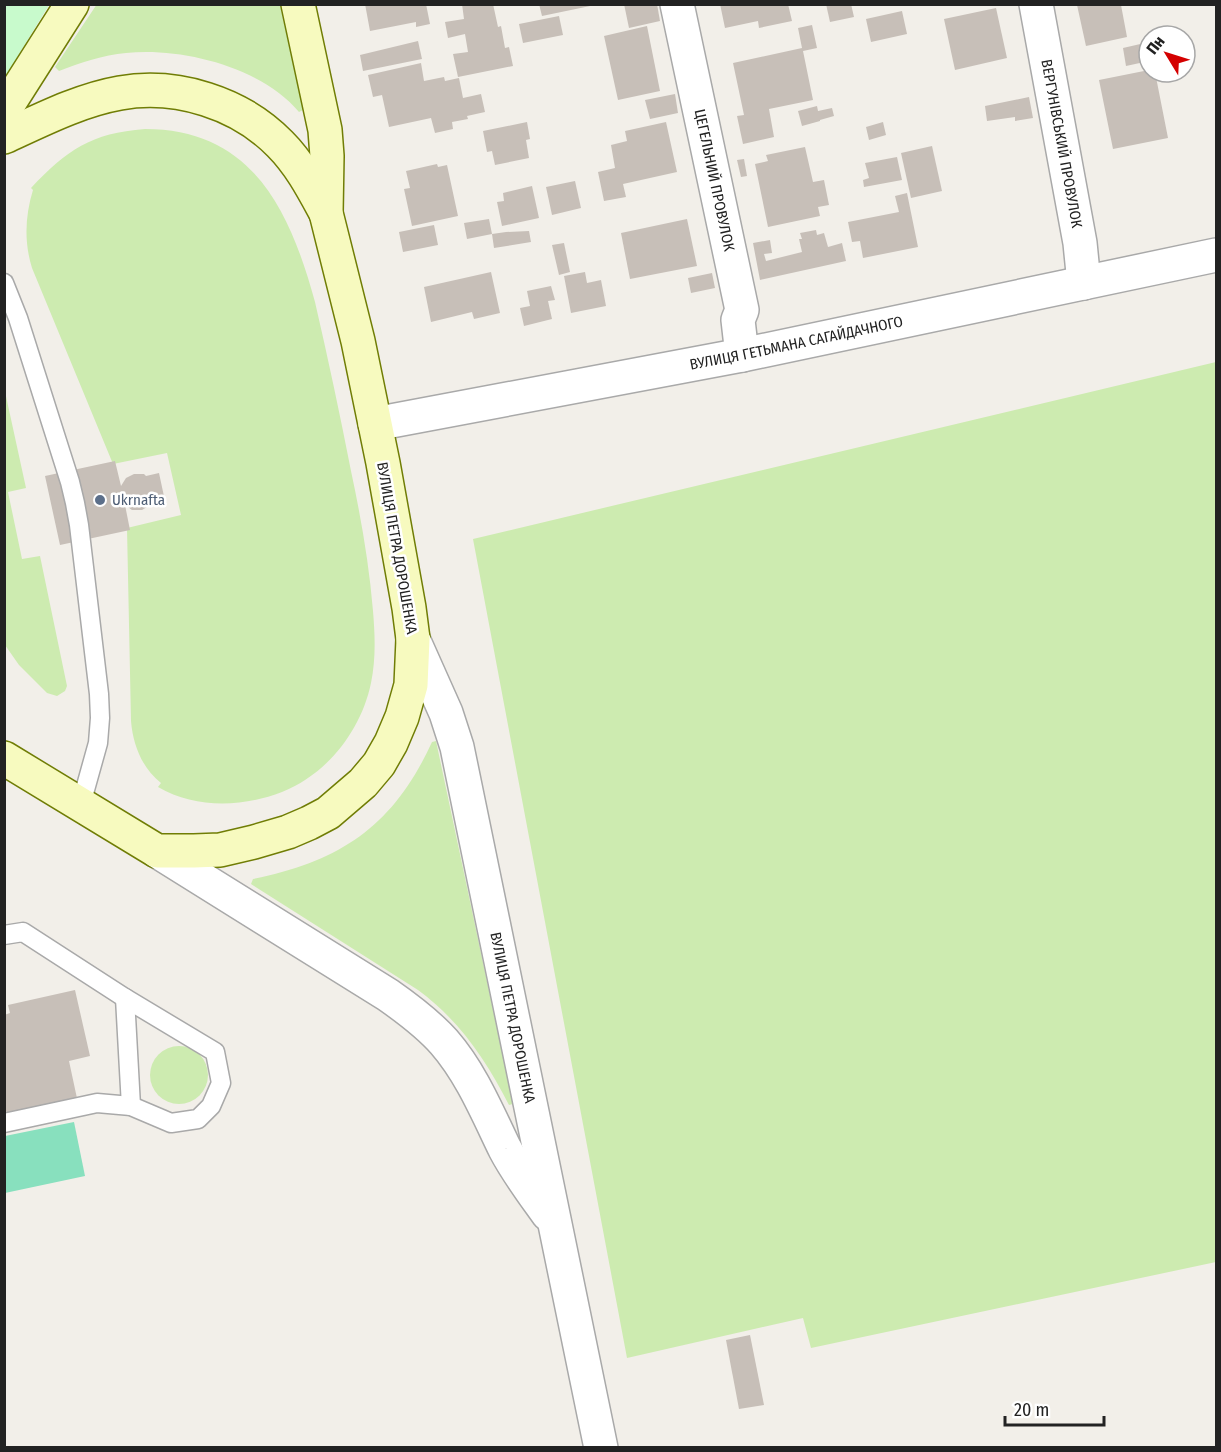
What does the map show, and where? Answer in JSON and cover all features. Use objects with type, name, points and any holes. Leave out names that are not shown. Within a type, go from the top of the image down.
[{"type":"main road","points":[[4,111],[72,4]]},
{"type":"main road","name":"ВУЛИЦЯ ПЕТРА ДОРОШЕНКА","points":[[298,4],[325,130],[326,213],[358,341],[375,424],[402,564],[413,639]]},
{"type":"main road","points":[[4,137],[65,110],[118,93],[151,90],[195,96],[246,116],[265,130],[296,163],[326,213]]},
{"type":"main road","points":[[158,851],[220,850],[254,842],[309,823],[328,813],[346,799],[379,764],[402,717],[411,685],[413,639]]},
{"type":"main road","name":"ВУЛИЦЯ ПЕТРА ДОРОШЕНКА","points":[[6,758],[158,851]]},
{"type":"street","name":"ЦЕГЕЛЬНИЙ ПРОВУЛОК","points":[[677,4],[742,310],[738,320],[742,355]]},
{"type":"street","name":"ВЕРГУНІВСЬКИЙ ПРОВУЛОК","points":[[1036,4],[1080,243],[1084,283]]},
{"type":"street","name":"ВУЛИЦЯ ГЕТЬМАНА САГАЙДАЧНОГО","points":[[375,424],[742,355],[1216,255]]},
{"type":"street","name":"ВУЛИЦЯ ПЕТРА ДОРОШЕНКА","points":[[413,639],[446,713],[457,747],[601,1448]]},
{"type":"street","name":"ВУЛИЦЯ ПЕТРА ДОРОШЕНКА","points":[[158,851],[388,995],[424,1022],[444,1041],[462,1065],[506,1151],[524,1181],[556,1225]]},
{"type":"lane","points":[[4,284],[18,318],[70,482],[79,525],[100,718],[98,743],[81,804]]},
{"type":"lane","points":[[4,921],[215,1052],[221,1083],[211,1106],[198,1119],[171,1123],[131,1107],[97,1103],[4,1123]]},
{"type":"lane","points":[[4,935],[23,932]]},
{"type":"lane","points":[[125,998],[131,1107]]},
{"type":"green space","points":[[97,4],[280,5],[303,110],[299,112],[283,96],[243,72],[219,63],[171,53],[117,54],[100,57],[59,71],[55,67]]},
{"type":"green space","points":[[4,5],[49,5],[5,77]]},
{"type":"green space","points":[[145,129],[182,133],[214,143],[240,160],[261,181],[279,207],[305,268],[315,302],[364,541],[375,647],[371,683],[359,718],[340,749],[313,774],[282,792],[252,801],[204,802],[173,794],[158,787],[161,783],[154,777],[140,755],[131,721],[127,528],[181,515],[167,453],[113,464],[32,268],[28,248],[26,229],[33,190],[31,188],[56,163],[81,146],[109,135]]},
{"type":"green space","points":[[1216,362],[1216,1262],[811,1348],[803,1318],[627,1358],[473,539]]},
{"type":"green space","points":[[4,387],[26,488],[8,492],[22,559],[40,556],[67,686],[65,691],[57,696],[47,693],[19,665],[5,645]]},
{"type":"green space","points":[[436,741],[513,1104],[509,1105],[491,1072],[470,1042],[433,1002],[418,990],[251,884],[253,879],[313,862],[339,850],[362,835],[401,796],[432,742]]},
{"type":"green space","points":[[179,1046],[190,1048],[203,1059],[208,1075],[206,1086],[195,1099],[179,1104],[168,1102],[155,1091],[150,1075],[152,1064],[163,1051]]},
{"type":"green space","points":[[74,1122],[85,1176],[5,1193],[5,1136]]},
{"type":"building","points":[[365,4],[426,4],[430,24],[416,27],[416,22],[370,31]]},
{"type":"building","points":[[462,4],[493,4],[498,27],[501,26],[505,48],[509,47],[513,66],[458,77],[453,54],[468,52],[465,34],[448,38],[445,22],[464,19]]},
{"type":"building","points":[[539,4],[595,4],[595,5],[542,16]]},
{"type":"building","points":[[624,4],[657,4],[660,21],[629,28]]},
{"type":"building","points":[[720,4],[788,4],[792,21],[759,28],[758,21],[725,28]]},
{"type":"building","points":[[826,4],[851,4],[854,17],[830,22]]},
{"type":"building","points":[[1077,5],[1121,5],[1127,37],[1086,46]]},
{"type":"building","points":[[996,8],[1007,58],[955,70],[944,19]]},
{"type":"building","points":[[902,11],[907,34],[871,42],[866,19]]},
{"type":"building","points":[[559,16],[563,35],[523,43],[519,24]]},
{"type":"building","points":[[812,25],[817,48],[803,51],[813,100],[769,109],[774,137],[743,144],[737,116],[744,115],[733,63],[802,48],[798,28]]},
{"type":"building","points":[[647,26],[660,91],[618,100],[604,36]]},
{"type":"building","points":[[418,41],[422,59],[363,71],[360,55]]},
{"type":"building","points":[[1137,45],[1137,64],[1126,66],[1123,48]]},
{"type":"building","points":[[421,63],[424,81],[444,77],[445,81],[459,78],[463,98],[481,94],[485,112],[452,122],[453,129],[435,133],[431,118],[389,127],[382,95],[373,97],[368,75]]},
{"type":"building","points":[[1137,72],[1137,84],[1157,84],[1168,138],[1113,149],[1099,80]]},
{"type":"building","points":[[675,94],[678,113],[650,119],[645,100]]},
{"type":"building","points":[[1029,97],[1033,118],[1015,121],[1015,117],[987,121],[985,106]]},
{"type":"building","points":[[817,106],[818,111],[832,108],[834,116],[802,126],[798,111]]},
{"type":"building","points":[[527,122],[530,139],[526,140],[529,158],[495,165],[492,151],[487,152],[483,131]]},
{"type":"building","points":[[666,122],[677,172],[623,184],[626,197],[604,201],[598,172],[615,168],[611,145],[627,141],[625,131]]},
{"type":"building","points":[[883,122],[886,135],[869,140],[866,127]]},
{"type":"building","points":[[932,146],[942,191],[911,198],[901,153]]},
{"type":"building","points":[[805,147],[813,182],[824,180],[829,205],[818,207],[820,216],[768,227],[755,164],[768,161],[766,155]]},
{"type":"building","points":[[897,157],[902,180],[864,187],[863,180],[869,178],[865,163]]},
{"type":"building","points":[[744,159],[747,176],[741,177],[737,160]]},
{"type":"building","points":[[437,164],[438,167],[447,165],[458,216],[412,226],[404,189],[410,188],[406,171]]},
{"type":"building","points":[[575,181],[581,208],[552,215],[546,187]]},
{"type":"building","points":[[532,186],[539,218],[502,226],[497,202],[504,201],[503,193]]},
{"type":"building","points":[[907,193],[918,247],[863,258],[860,241],[852,242],[848,222],[899,212],[895,196]]},
{"type":"building","points":[[489,219],[492,234],[467,239],[464,223]]},
{"type":"building","points":[[687,219],[697,266],[630,279],[621,233]]},
{"type":"building","points":[[434,225],[438,245],[403,252],[399,232]]},
{"type":"building","points":[[816,230],[817,235],[824,233],[828,247],[842,243],[846,261],[760,280],[753,243],[770,240],[772,253],[764,254],[766,261],[802,252],[800,233]]},
{"type":"building","points":[[529,231],[531,242],[494,248],[492,234]]},
{"type":"building","points":[[564,243],[570,272],[559,275],[552,245]]},
{"type":"building","points":[[491,272],[500,313],[474,319],[472,312],[431,322],[424,287]]},
{"type":"building","points":[[585,272],[587,283],[601,280],[606,306],[571,313],[564,276]]},
{"type":"building","points":[[712,273],[715,288],[691,293],[688,278]]},
{"type":"building","points":[[551,286],[555,300],[548,301],[552,319],[524,326],[520,308],[530,306],[527,291]]},
{"type":"building","points":[[115,461],[121,486],[126,478],[134,474],[146,476],[159,473],[165,501],[152,504],[142,510],[132,510],[125,505],[130,530],[60,545],[45,476]]},
{"type":"building","points":[[75,990],[90,1056],[69,1061],[78,1103],[8,1118],[4,1103],[4,1015],[10,1013],[8,1005]]},
{"type":"building","points":[[750,1335],[764,1405],[739,1409],[726,1340]]},
{"type":"place","name":"Ukrnafta","points":[[100,500]]}]
